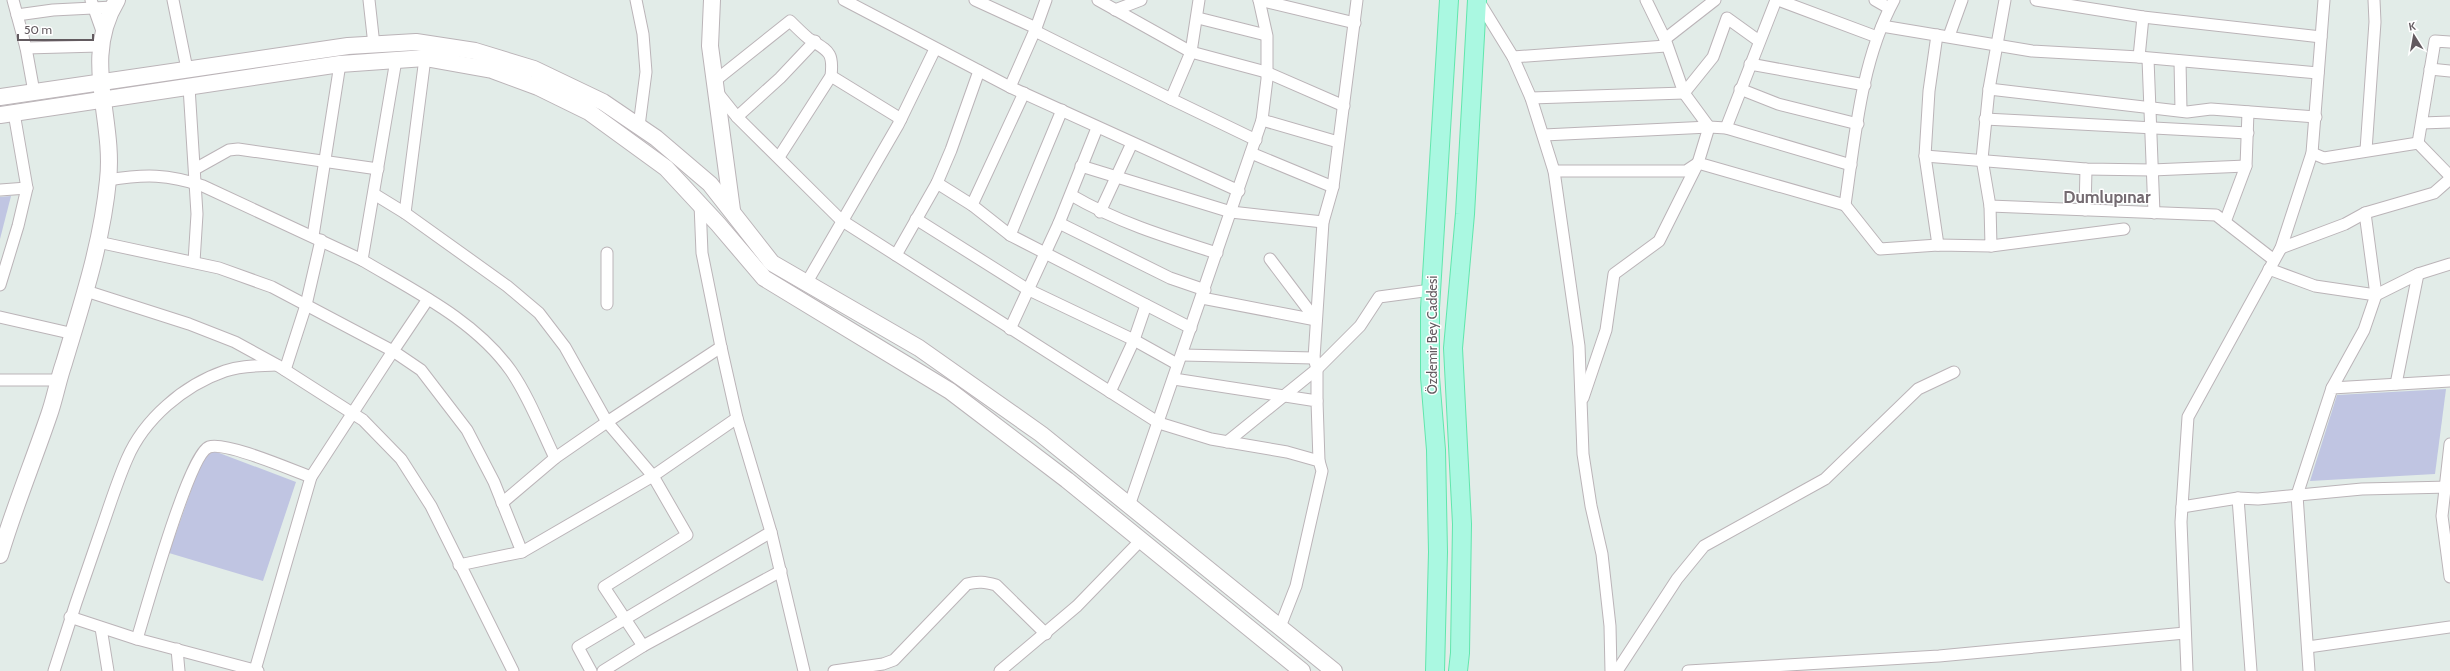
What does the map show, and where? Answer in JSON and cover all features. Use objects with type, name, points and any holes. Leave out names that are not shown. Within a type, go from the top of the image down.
[{"type":"main road","points":[[712,0],[710,46],[732,210]]},
{"type":"main road","name":"Özdemir Bey Caddesi","points":[[1434,666],[1438,552],[1436,450],[1430,377],[1431,290],[1449,0]]},
{"type":"main road","points":[[1458,671],[1460,653],[1462,524],[1453,348],[1458,278],[1465,214],[1477,0]]},
{"type":"main road","points":[[0,555],[74,334],[98,242],[108,180],[107,125],[100,82],[101,40],[108,15],[115,4]]},
{"type":"main road","points":[[0,97],[348,46],[416,42],[475,51],[534,70],[603,102],[656,138],[710,184],[732,210],[772,263],[919,348],[1041,434],[1334,671]]},
{"type":"main road","points":[[7,114],[340,64],[425,58],[492,70],[538,87],[589,112],[666,168],[700,204],[764,278],[950,391],[1141,540],[1302,671]]},
{"type":"main road","points":[[1460,653],[1469,671]]},
{"type":"street","points":[[13,0],[26,48],[34,92]]},
{"type":"street","points":[[173,0],[187,69]]},
{"type":"street","points":[[370,0],[374,45]]},
{"type":"street","points":[[636,0],[643,34],[646,72],[639,126]]},
{"type":"street","points":[[844,0],[935,49],[1024,93],[1097,128],[1239,191]]},
{"type":"street","points":[[975,0],[1171,99],[1256,140]]},
{"type":"street","points":[[1010,86],[1036,30],[1046,0]]},
{"type":"street","points":[[1098,0],[1191,52],[1266,72],[1344,106]]},
{"type":"street","points":[[1116,10],[1141,0]]},
{"type":"street","points":[[1171,99],[1191,52],[1198,18],[1199,0]]},
{"type":"street","points":[[1129,506],[1232,212],[1262,120],[1266,72],[1266,34],[1259,0],[1355,23]]},
{"type":"street","points":[[1280,627],[1296,586],[1322,471],[1319,461],[1316,320],[1323,222],[1333,187],[1357,0]]},
{"type":"street","points":[[1477,0],[1513,57],[1531,98],[1544,135],[1554,171],[1579,346],[1583,454],[1591,506],[1602,554],[1609,619],[1612,671]]},
{"type":"street","points":[[1646,0],[1665,43],[1684,93],[1709,127]]},
{"type":"street","points":[[1513,57],[1665,43],[1715,0]]},
{"type":"street","points":[[1726,128],[1759,41],[1777,0],[1877,37]]},
{"type":"street","points":[[1845,205],[1865,85],[1877,37],[1891,4],[1875,0]]},
{"type":"street","points":[[1949,36],[1962,0]]},
{"type":"street","points":[[1991,246],[1990,206],[1982,159],[1989,89],[2005,0]]},
{"type":"street","points":[[2036,0],[2143,16],[2321,37]]},
{"type":"street","points":[[2187,671],[2182,507],[2188,416],[2281,248],[2312,153],[2324,0]]},
{"type":"street","points":[[2366,150],[2375,22],[2374,0]]},
{"type":"street","points":[[26,48],[101,40],[92,4]]},
{"type":"street","points":[[17,15],[51,5],[115,4]]},
{"type":"street","points":[[2143,16],[2144,58],[2150,106],[2154,213]]},
{"type":"street","points":[[1198,18],[1266,34]]},
{"type":"street","points":[[1531,98],[1684,93],[1713,57],[1727,18],[1759,41]]},
{"type":"street","points":[[779,157],[831,76],[832,64],[826,48],[790,21],[716,85],[737,117],[841,220],[1158,423],[1227,442],[1287,452],[1319,461]]},
{"type":"street","points":[[1882,26],[1949,36],[1997,46],[2082,55],[2144,58],[2318,73]]},
{"type":"street","points":[[1937,35],[1929,91],[1925,156],[1938,245]]},
{"type":"street","points":[[737,117],[780,78],[815,41]]},
{"type":"street","points":[[2418,143],[2435,42],[2450,42]]},
{"type":"street","points":[[807,282],[841,220],[901,119],[935,49]]},
{"type":"street","points":[[405,213],[425,58]]},
{"type":"street","points":[[362,260],[396,60]]},
{"type":"street","points":[[2180,61],[2182,110]]},
{"type":"street","points":[[281,368],[306,305],[317,238],[325,161],[340,64]]},
{"type":"street","points":[[1750,64],[1865,85]]},
{"type":"street","points":[[2430,69],[2450,71]]},
{"type":"street","points":[[896,255],[936,183],[951,150],[979,71]]},
{"type":"street","points":[[831,76],[901,119]]},
{"type":"street","points":[[189,87],[197,214],[194,262]]},
{"type":"street","points":[[1740,89],[1778,104],[1858,124]]},
{"type":"street","points":[[1989,89],[2150,106],[2187,112],[2211,109],[2316,117]]},
{"type":"street","points":[[972,205],[1024,93]]},
{"type":"street","points":[[1010,235],[1062,110]]},
{"type":"street","points":[[2224,222],[2246,166],[2248,112]]},
{"type":"street","points":[[0,285],[18,226],[26,188],[7,114]]},
{"type":"street","points":[[1985,119],[2248,134]]},
{"type":"street","points":[[1262,120],[1338,142]]},
{"type":"street","points":[[2422,123],[2450,122]]},
{"type":"street","points":[[1581,404],[1606,330],[1614,274],[1659,241],[1698,163],[1709,127]]},
{"type":"street","points":[[1544,135],[1709,127],[1726,128],[1851,164]]},
{"type":"street","points":[[1010,328],[1043,253],[1059,223],[1097,128]]},
{"type":"street","points":[[1100,212],[1132,143]]},
{"type":"street","points":[[2312,153],[2324,158],[2366,150],[2418,143]]},
{"type":"street","points":[[2281,248],[2345,224],[2365,213],[2434,193],[2450,178],[2418,143]]},
{"type":"street","points":[[195,169],[229,150],[238,149],[378,169]]},
{"type":"street","points":[[1251,153],[1333,187]]},
{"type":"street","points":[[1925,156],[1982,159],[2086,169],[2152,170],[2246,166]]},
{"type":"street","points":[[1554,171],[1686,171],[1698,163],[1845,205],[1880,249],[1938,245],[1991,246],[2124,229]]},
{"type":"street","points":[[1081,166],[1116,178],[1232,212],[1323,222]]},
{"type":"street","points":[[2085,210],[2086,169]]},
{"type":"street","points":[[108,180],[139,175],[160,174],[196,183],[362,260],[428,299],[447,311],[472,331],[493,350],[511,371],[555,458]]},
{"type":"street","points":[[936,183],[972,205],[1010,235],[1191,328]]},
{"type":"street","points":[[0,190],[26,188]]},
{"type":"street","points":[[374,194],[405,213],[507,286],[539,313],[565,347],[607,422],[653,476],[687,535],[604,587],[643,646]]},
{"type":"street","points":[[1071,195],[1100,212],[1149,232],[1217,253]]},
{"type":"street","points":[[700,204],[702,253],[721,347],[737,418],[781,571],[804,671]]},
{"type":"street","points":[[1990,206],[2216,215],[2271,264],[2314,286],[2376,295],[2418,274],[2450,264]]},
{"type":"street","points":[[2309,671],[2297,496],[2332,388],[2364,330],[2376,295],[2365,213]]},
{"type":"street","points":[[916,219],[1027,289],[1134,340],[1180,360],[1316,364]]},
{"type":"street","points":[[1059,223],[1089,236],[1203,294],[1316,320]]},
{"type":"street","points":[[98,242],[219,268],[272,287],[393,351],[421,370],[466,430],[502,503],[522,552]]},
{"type":"street","points":[[607,253],[608,304]]},
{"type":"street","points":[[1270,258],[1316,320]]},
{"type":"street","points":[[2396,384],[2418,274]]},
{"type":"street","points":[[1227,442],[1285,396],[1316,364],[1360,326],[1379,297],[1431,290]]},
{"type":"street","points":[[86,291],[222,337],[281,368],[354,413],[376,432],[401,459],[431,506],[513,671]]},
{"type":"street","points":[[70,617],[101,628],[242,669],[256,671],[311,477],[428,299]]},
{"type":"street","points":[[1110,392],[1134,340],[1146,305]]},
{"type":"street","points":[[0,317],[74,334]]},
{"type":"street","points":[[502,503],[555,458],[721,347]]},
{"type":"street","points":[[54,671],[70,617],[127,459],[148,424],[178,397],[204,380],[226,370],[247,366],[281,368]]},
{"type":"street","points":[[1617,671],[1677,579],[1704,546],[1825,479],[1918,389],[1954,372]]},
{"type":"street","points":[[1174,379],[1317,401]]},
{"type":"street","points":[[0,380],[59,380]]},
{"type":"street","points":[[2332,388],[2450,381]]},
{"type":"street","points":[[459,565],[522,552],[653,476],[737,418]]},
{"type":"street","points":[[2450,444],[2448,487],[2442,516],[2450,577]]},
{"type":"street","points":[[137,638],[188,479],[203,451],[209,447],[218,446],[238,450],[311,477]]},
{"type":"street","points":[[2182,507],[2238,498],[2258,499],[2362,489],[2448,487]]},
{"type":"street","points":[[2238,498],[2251,671]]},
{"type":"street","points":[[591,671],[578,647],[771,532]]},
{"type":"street","points":[[1000,671],[1046,634],[1141,540]]},
{"type":"street","points":[[603,671],[643,646],[781,571]]},
{"type":"street","points":[[834,671],[894,660],[968,584],[975,581],[996,585],[1046,634]]},
{"type":"street","points":[[2308,647],[2450,627]]},
{"type":"street","points":[[101,628],[108,671]]},
{"type":"street","points":[[1688,671],[1939,656],[2185,633]]},
{"type":"street","points":[[177,649],[179,671]]},
{"type":"shaded area","points":[[11,196],[0,239],[0,197]]},
{"type":"shaded area","points":[[2446,389],[2435,474],[2310,481],[2337,395]]},
{"type":"shaded area","points":[[214,451],[296,482],[263,581],[169,553],[202,459]]},
{"type":"district","name":"Dumlupınar","points":[[2107,197]]}]
